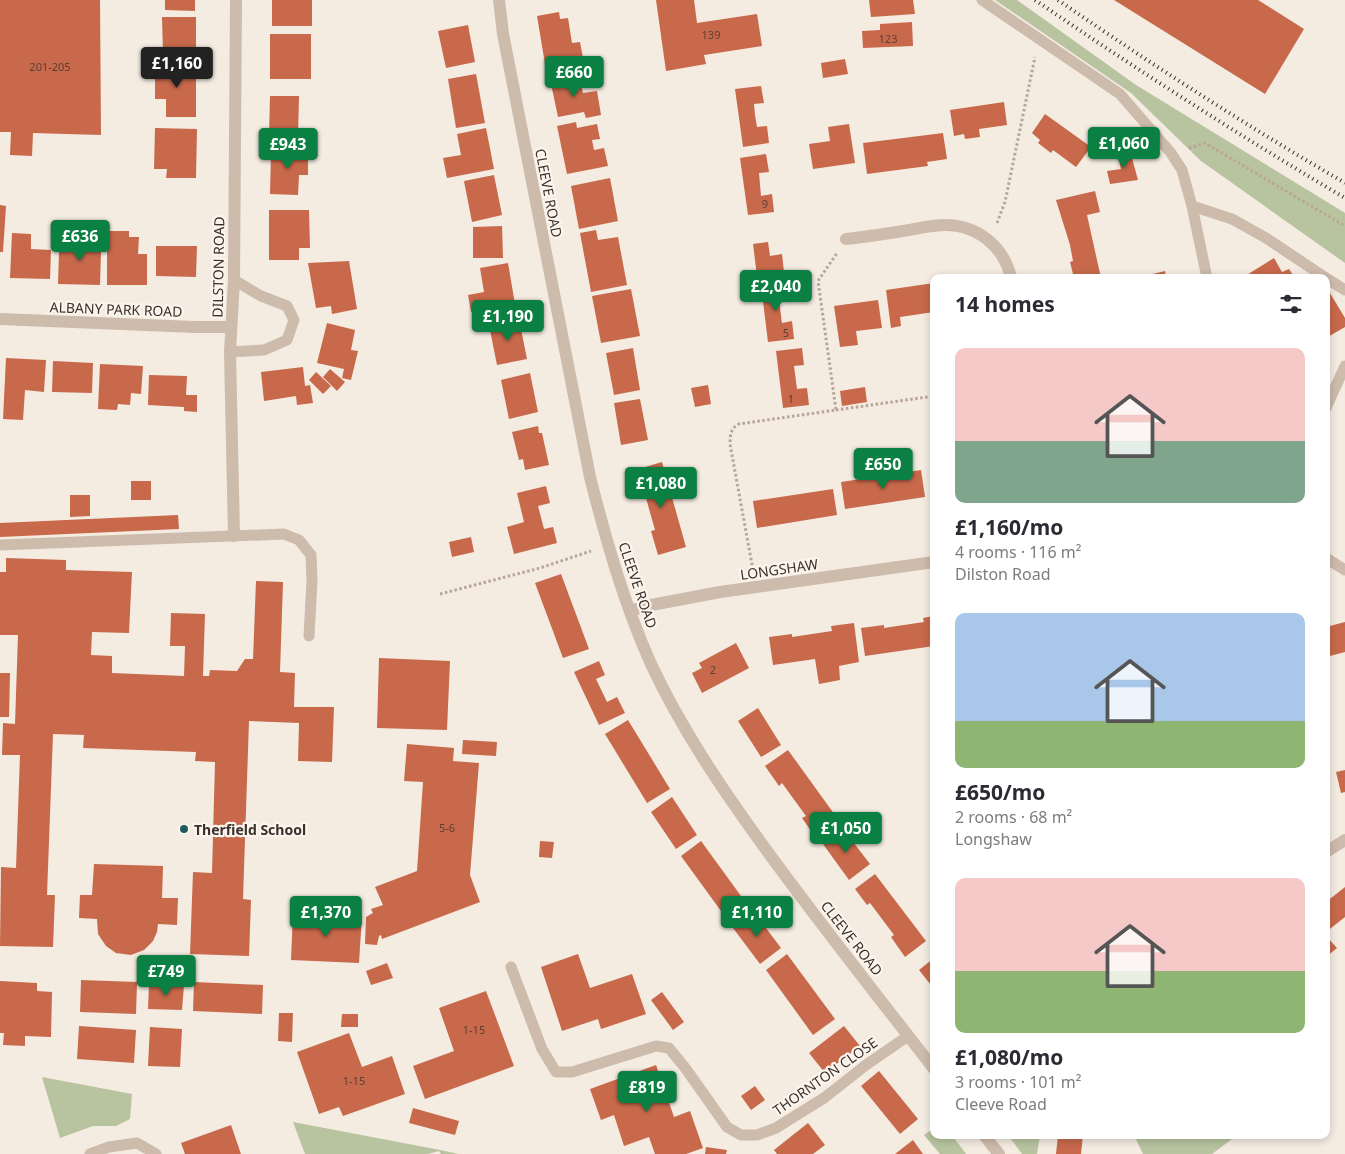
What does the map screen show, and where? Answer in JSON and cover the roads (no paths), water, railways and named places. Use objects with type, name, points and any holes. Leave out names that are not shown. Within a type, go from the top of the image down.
[{"type":"street","name":"DILSTON ROAD","points":[[234,536],[230,352],[234,280],[236,0]]},
{"type":"street","name":"CLEEVE ROAD","points":[[498,0],[503,34],[590,477],[609,546],[630,611],[651,663],[698,752],[789,882],[930,1064]]},
{"type":"street","points":[[846,240],[944,225],[962,227],[990,240],[1002,253],[1010,274]]},
{"type":"street","name":"ALBANY PARK ROAD","points":[[0,320],[231,328]]},
{"type":"street","name":"LONGSHAW","points":[[630,611],[655,604],[757,587],[930,563]]},
{"type":"street","points":[[1330,849],[1345,840]]},
{"type":"street","points":[[987,1139],[999,1154]]},
{"type":"lane","points":[[982,0],[1120,94],[1171,153],[1182,170],[1192,206],[1206,274]]},
{"type":"lane","points":[[1192,206],[1232,219],[1266,238],[1320,274]]},
{"type":"lane","points":[[230,352],[264,350],[287,340],[294,320],[287,306],[261,296],[234,280]]},
{"type":"lane","points":[[1330,281],[1345,290]]},
{"type":"lane","points":[[1330,399],[1345,366]]},
{"type":"lane","points":[[0,545],[284,534],[299,540],[311,555],[312,581],[309,636]]},
{"type":"lane","points":[[1330,561],[1345,570]]},
{"type":"lane","name":"THORNTON CLOSE","points":[[511,967],[542,1049],[556,1072],[572,1072],[656,1046],[669,1048],[727,1127],[742,1135],[757,1135],[776,1128],[824,1098],[866,1065],[908,1036]]},
{"type":"lane","points":[[90,1154],[109,1147],[137,1143],[156,1154]]},
{"type":"railway","points":[[1035,0],[1188,102],[1345,198]]},
{"type":"railway","points":[[1058,0],[1200,94],[1345,183]]},
{"type":"place","name":"Therfield School","points":[[184,829]]}]
